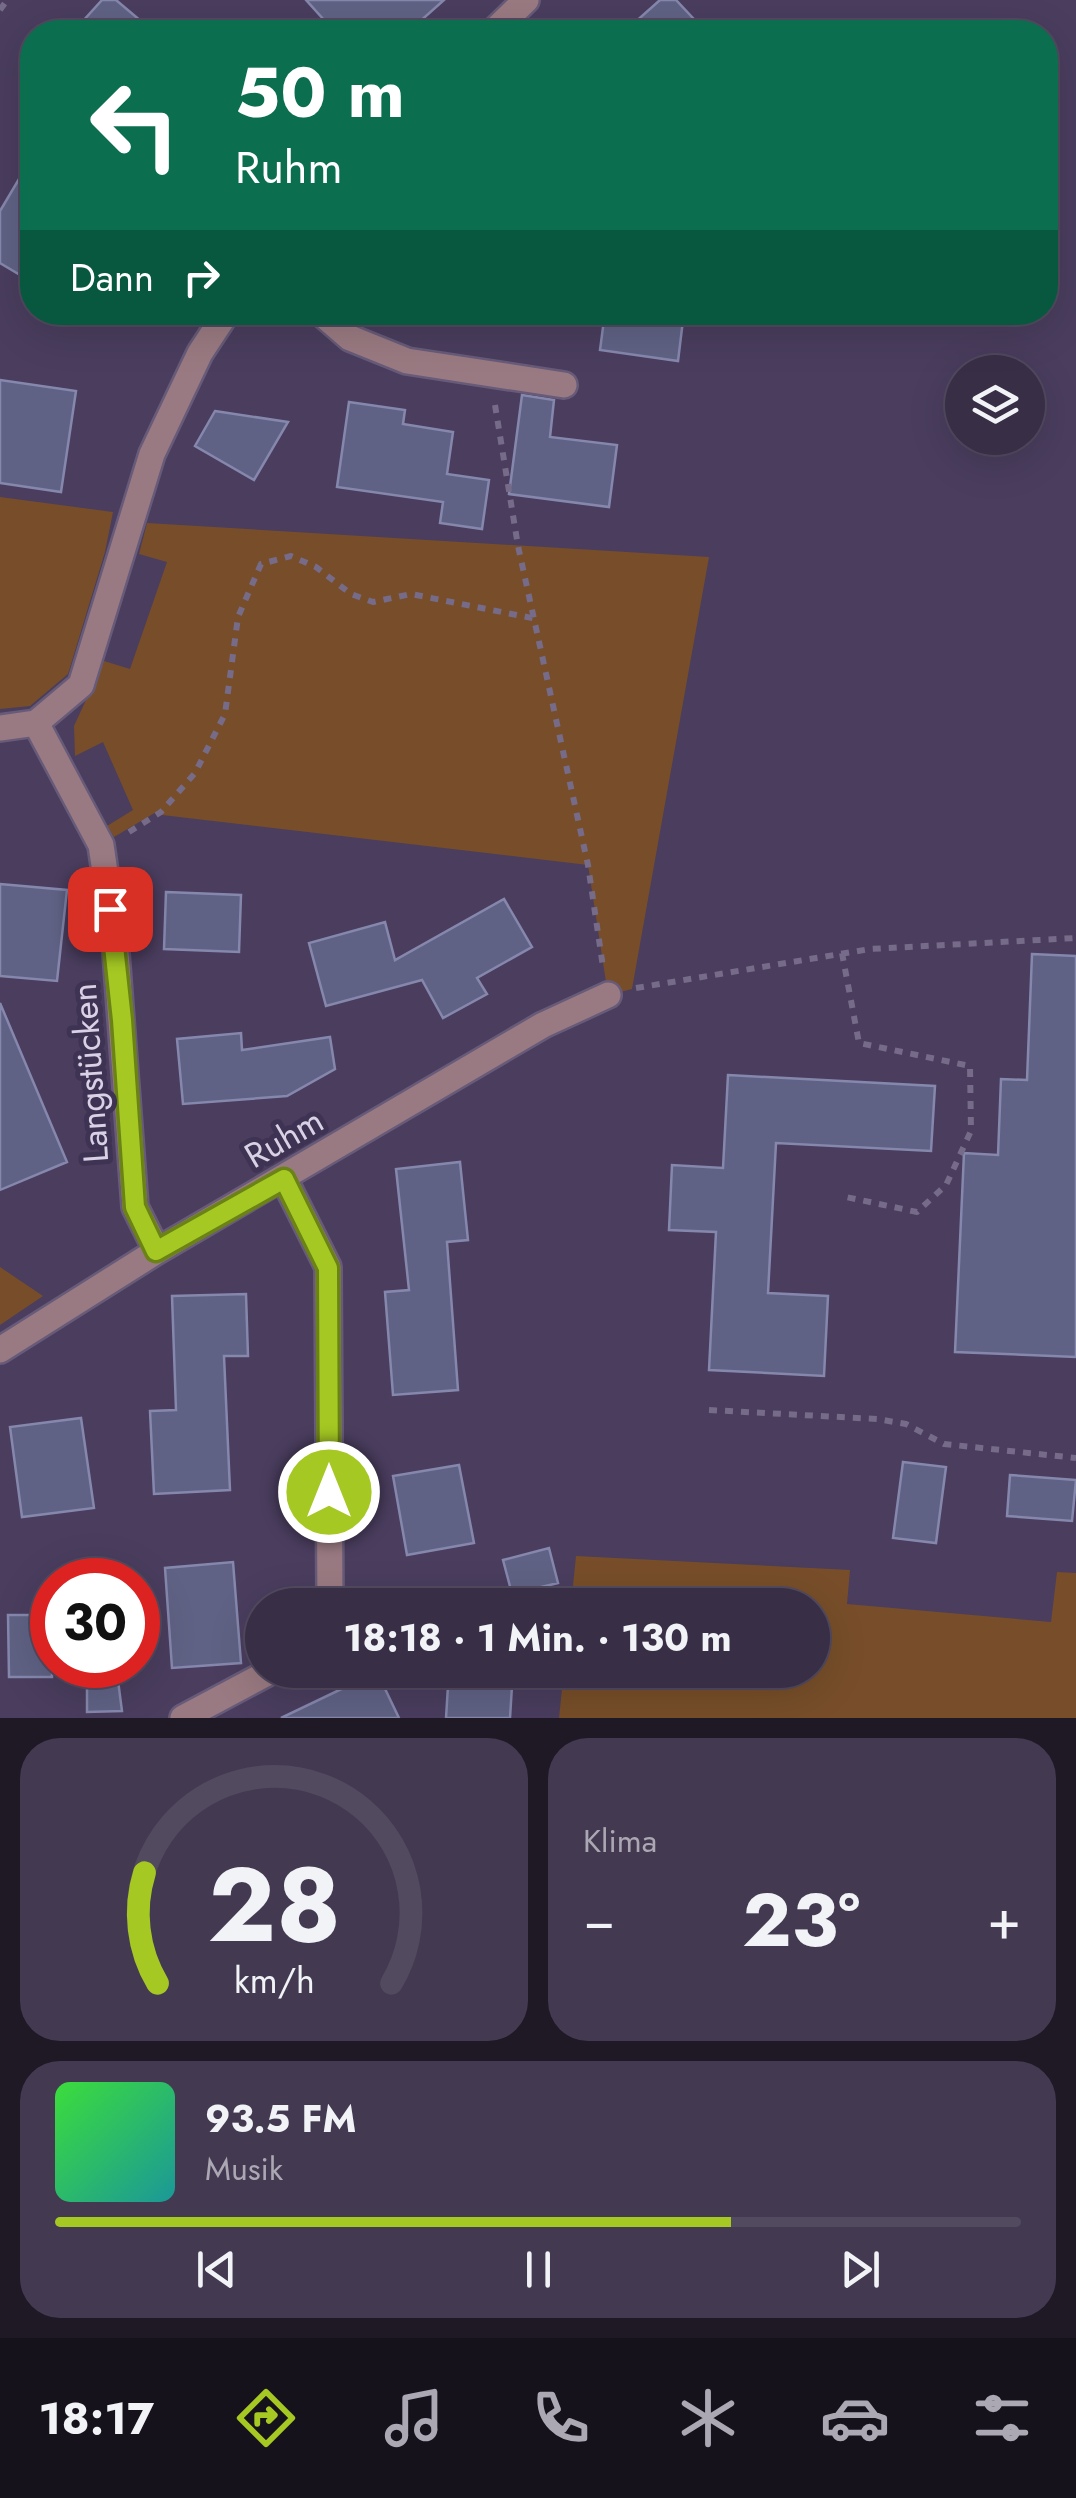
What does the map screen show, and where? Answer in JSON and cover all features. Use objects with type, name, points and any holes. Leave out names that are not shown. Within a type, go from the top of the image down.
[{"type":"street","points":[[506,20],[526,0]]},
{"type":"street","points":[[0,728],[36,723],[81,685],[152,454],[200,353],[218,325]]},
{"type":"street","points":[[335,325],[350,338],[407,361],[564,385]]},
{"type":"street","name":"Langstücken","points":[[36,723],[101,846],[117,960],[135,1207],[156,1251]]},
{"type":"street","name":"Ruhm","points":[[0,1350],[156,1251],[542,1025],[608,995]]},
{"type":"street","points":[[284,1179],[328,1268],[330,1588]]},
{"type":"street","points":[[182,1718],[245,1684]]},
{"type":"path","points":[[0,10],[6,0]]},
{"type":"path","points":[[490,376],[518,546],[588,865],[608,995],[870,949],[1076,938]]},
{"type":"path","points":[[101,846],[161,812],[195,773],[224,714],[238,617],[261,564],[291,556],[316,567],[350,594],[373,602],[411,594],[537,619]]},
{"type":"path","points":[[842,953],[858,1043],[970,1066],[971,1131],[946,1185],[917,1212],[846,1197]]},
{"type":"path","points":[[709,1410],[877,1419],[906,1424],[944,1444],[1076,1458]]},
{"type":"shaded area","points":[[0,497],[113,512],[68,674],[30,706],[0,709]]},
{"type":"shaded area","points":[[147,523],[709,557],[632,989],[608,995],[588,865],[162,815],[158,811],[114,837],[107,826],[133,810],[103,742],[75,756],[74,726],[104,661],[130,669],[167,562],[139,554]]},
{"type":"shaded area","points":[[0,1267],[43,1296],[0,1325]]},
{"type":"shaded area","points":[[576,1556],[850,1570],[847,1604],[1051,1622],[1057,1572],[1076,1573],[1076,1718],[559,1718],[562,1688],[830,1688],[830,1588],[573,1588]]},
{"type":"building","points":[[102,0],[116,0],[140,20],[84,20]]},
{"type":"building","points":[[306,0],[444,0],[422,20],[324,20]]},
{"type":"building","points":[[660,0],[676,0],[695,20],[638,20]]},
{"type":"building","points":[[20,177],[20,275],[0,263],[0,211]]},
{"type":"building","points":[[603,325],[682,325],[678,361],[600,350]]},
{"type":"building","points":[[0,380],[76,391],[61,492],[0,483]]},
{"type":"building","points":[[522,395],[554,400],[550,437],[617,445],[609,507],[509,494]]},
{"type":"building","points":[[349,402],[405,410],[403,424],[453,432],[447,474],[489,480],[482,529],[440,523],[443,502],[337,487]]},
{"type":"building","points":[[215,411],[288,422],[254,480],[195,446]]},
{"type":"building","points":[[0,884],[67,890],[57,981],[0,976]]},
{"type":"building","points":[[166,892],[241,895],[239,952],[164,949]]},
{"type":"building","points":[[504,899],[532,947],[477,978],[487,994],[443,1018],[422,980],[326,1006],[309,943],[385,922],[395,960]]},
{"type":"building","points":[[1032,954],[1076,956],[1076,1357],[955,1352],[964,1153],[998,1155],[1001,1079],[1027,1080]]},
{"type":"building","points":[[0,1003],[67,1162],[0,1190]]},
{"type":"building","points":[[241,1033],[242,1050],[330,1037],[335,1069],[287,1096],[183,1104],[177,1039]]},
{"type":"building","points":[[728,1075],[935,1086],[931,1151],[776,1143],[768,1293],[828,1296],[824,1376],[709,1370],[716,1232],[669,1230],[672,1165],[723,1168]]},
{"type":"building","points":[[460,1162],[468,1240],[447,1242],[458,1390],[393,1395],[385,1292],[409,1290],[396,1169]]},
{"type":"building","points":[[246,1294],[248,1356],[224,1356],[230,1490],[154,1494],[150,1411],[176,1410],[172,1296]]},
{"type":"building","points":[[81,1418],[94,1508],[22,1517],[10,1427]]},
{"type":"building","points":[[903,1462],[946,1467],[936,1543],[893,1538]]},
{"type":"building","points":[[459,1465],[474,1543],[407,1555],[393,1476]]},
{"type":"building","points":[[1010,1475],[1076,1480],[1072,1521],[1007,1516]]},
{"type":"building","points":[[549,1548],[558,1583],[510,1588],[503,1560]]},
{"type":"building","points":[[233,1562],[241,1663],[172,1668],[165,1568]]},
{"type":"building","points":[[8,1615],[30,1615],[30,1677],[9,1677]]},
{"type":"building","points":[[87,1688],[119,1688],[122,1711],[87,1712]]},
{"type":"building","points":[[344,1688],[385,1688],[399,1718],[281,1718]]},
{"type":"building","points":[[448,1688],[512,1688],[510,1718],[446,1718]]},
{"type":"route","points":[[110,909],[135,1207],[156,1251],[284,1179],[328,1268],[329,1492]]}]
